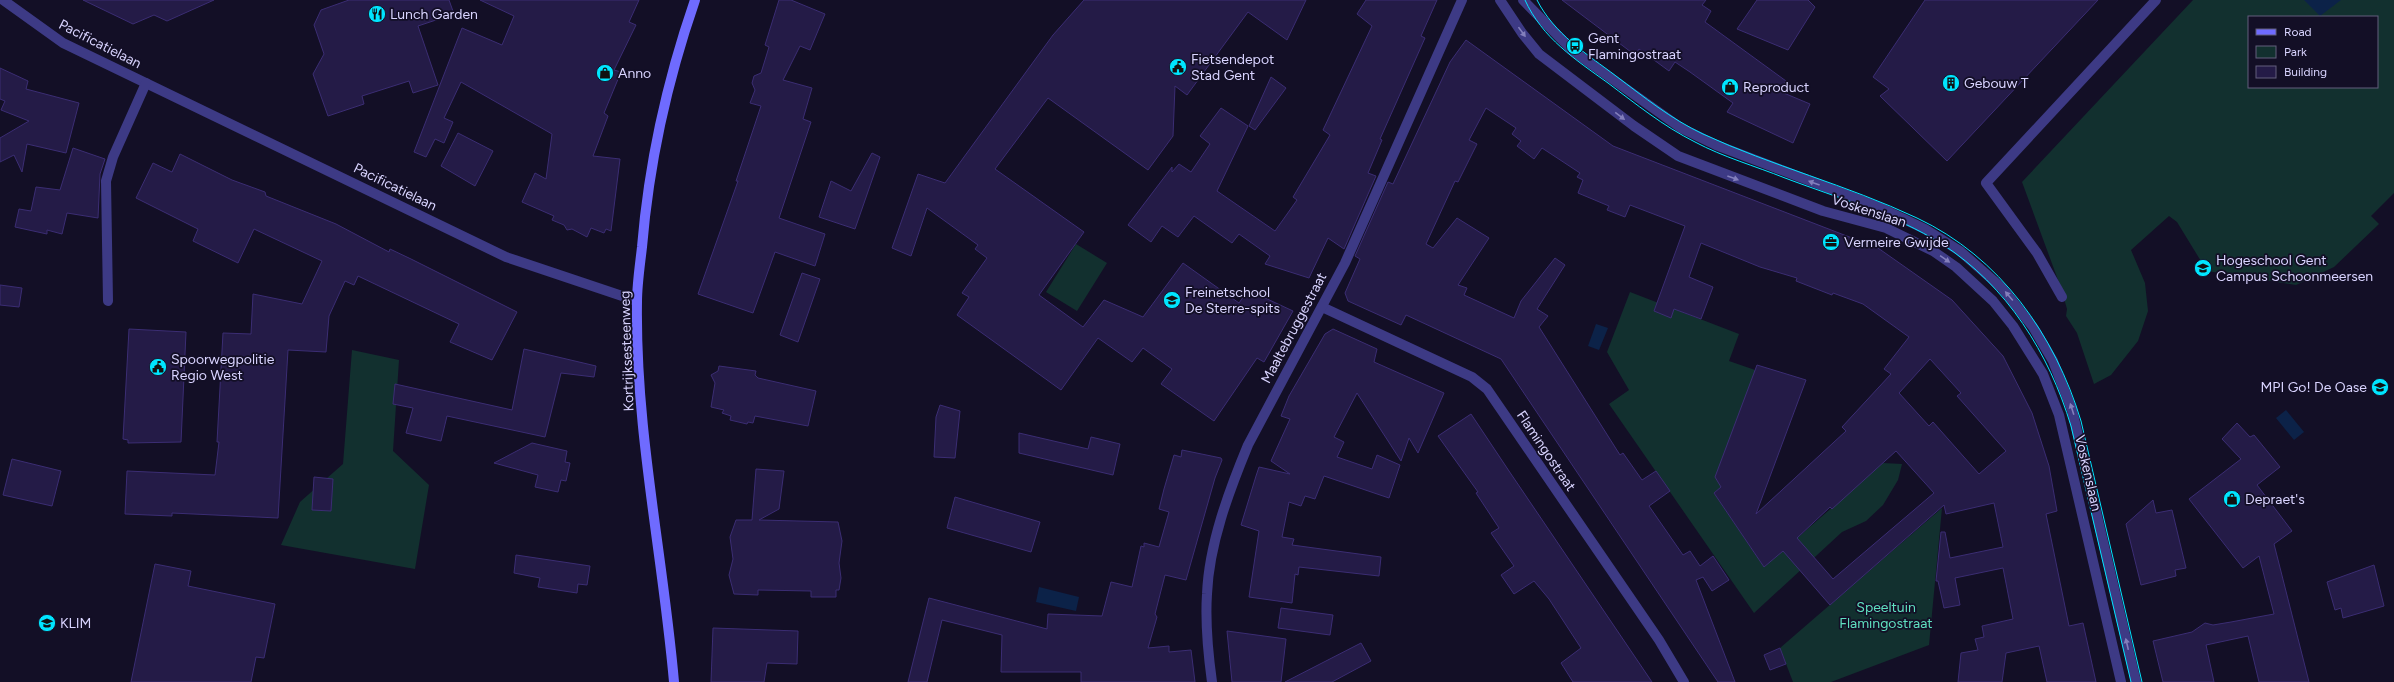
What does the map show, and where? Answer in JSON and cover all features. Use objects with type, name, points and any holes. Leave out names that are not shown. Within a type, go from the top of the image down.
[{"type":"main road","name":"Kortrijksesteenweg","points":[[674,682],[670,632],[647,464],[638,368],[637,301],[646,196],[656,138],[668,87],[695,0]]},
{"type":"street","name":"Pacificatielaan","points":[[3,0],[63,43],[506,257],[637,301]]},
{"type":"street","name":"Maaltebruggestraat","points":[[1212,682],[1207,644],[1206,593],[1212,556],[1223,515],[1248,444],[1322,307],[1374,200],[1462,0]]},
{"type":"street","name":"Voskenslaan","points":[[1500,0],[1522,33],[1539,54],[1666,150],[1700,166],[1823,211],[1886,228],[1912,240],[1956,267],[1993,301],[2028,348],[2043,374],[2060,415],[2121,682]]},
{"type":"street","name":"Voskenslaan","points":[[1522,0],[1572,51],[1681,128],[1716,146],[1881,208],[1925,229],[1960,251],[2002,288],[2043,343],[2058,373],[2072,410],[2136,682]]},
{"type":"street","points":[[2062,297],[2037,252],[1986,183],[2156,0]]},
{"type":"street","name":"Pacificatielaan","points":[[108,301],[106,181],[113,157],[146,83]]},
{"type":"street","name":"Flamingostraat","points":[[1322,307],[1472,377],[1487,389],[1659,640],[1684,682]]},
{"type":"green space","points":[[2193,0],[2394,0],[2394,193],[2371,216],[2379,224],[2334,267],[2296,285],[2207,271],[2177,222],[2169,216],[2131,250],[2145,283],[2148,311],[2138,341],[2111,375],[2094,384],[2077,333],[2066,316],[2067,309],[2061,288],[2022,182]]},
{"type":"green space","points":[[1076,244],[1107,263],[1077,311],[1046,292]]},
{"type":"green space","points":[[1630,292],[1739,334],[1729,361],[1755,370],[1721,487],[1714,493],[1764,567],[1883,463],[1902,464],[1898,480],[1883,505],[1866,521],[1842,532],[1754,613],[1609,404],[1629,390],[1607,352]]},
{"type":"green space","points":[[352,350],[399,360],[393,451],[429,485],[415,569],[281,545],[300,502],[343,464]]},
{"type":"green space","name":"Speeltuin Flamingostraat","points":[[1942,508],[1929,645],[1831,682],[1793,682],[1780,648]]},
{"type":"water","points":[[2304,0],[2341,0],[2320,16]]},
{"type":"water","points":[[1596,324],[1608,328],[1599,350],[1588,346]]},
{"type":"water","points":[[2286,410],[2304,432],[2294,440],[2276,418]]},
{"type":"water","points":[[1039,587],[1079,597],[1076,611],[1036,602]]},
{"type":"building","points":[[83,0],[214,0],[167,21],[154,15],[133,24]]},
{"type":"building","points":[[349,0],[449,0],[454,14],[418,26],[438,85],[413,93],[409,81],[362,96],[364,104],[328,116],[313,74],[324,54],[314,25],[321,10]]},
{"type":"building","points":[[480,0],[639,0],[629,22],[636,25],[614,70],[621,72],[604,113],[608,116],[593,156],[620,159],[611,231],[606,229],[604,233],[591,228],[587,237],[572,229],[567,230],[564,225],[552,220],[554,216],[522,202],[535,173],[546,179],[552,134],[461,82],[444,118],[453,122],[444,143],[435,139],[426,157],[414,152],[462,28],[502,45],[514,16]]},
{"type":"building","points":[[779,0],[791,0],[825,14],[810,50],[800,46],[783,80],[812,88],[803,119],[811,122],[779,218],[825,234],[815,266],[775,252],[753,313],[698,294],[738,181],[736,181],[761,106],[750,103],[755,90],[752,83],[754,76],[761,73],[769,47],[765,45]]},
{"type":"building","points":[[1084,0],[1306,0],[1287,40],[1248,12],[1187,95],[1175,86],[1173,136],[1148,170],[1048,98],[995,169],[1084,232],[1039,295],[1083,327],[1104,300],[1143,317],[1183,263],[1239,303],[1248,290],[1293,311],[1264,362],[1257,358],[1214,421],[1161,384],[1172,369],[1143,348],[1132,362],[1098,338],[1061,390],[957,315],[969,297],[962,293],[987,258],[975,249],[978,245],[927,208],[911,256],[892,248],[918,174],[945,183],[1053,35]]},
{"type":"building","points":[[1366,0],[1437,0],[1421,36],[1425,38],[1380,139],[1382,140],[1368,173],[1376,176],[1344,249],[1328,238],[1309,278],[1265,264],[1270,256],[1239,234],[1232,243],[1194,216],[1178,237],[1162,226],[1151,242],[1128,225],[1172,167],[1172,172],[1179,164],[1191,172],[1210,144],[1200,136],[1221,108],[1248,126],[1217,191],[1275,231],[1297,200],[1293,197],[1330,135],[1323,130],[1372,26],[1357,14]]},
{"type":"building","points":[[1562,0],[1706,0],[1702,5],[1711,11],[1705,22],[1786,81],[1779,91],[1810,104],[1793,143],[1727,112],[1733,103],[1690,72],[1675,62],[1669,71],[1639,49],[1635,55]]},
{"type":"building","points":[[1757,0],[1808,0],[1815,7],[1788,50],[1737,29]]},
{"type":"building","name":"Gebouw T","points":[[1925,0],[2098,0],[1947,161],[1880,96],[1889,89],[1873,77]]},
{"type":"building","points":[[1466,40],[1613,146],[1878,248],[1952,300],[2003,356],[2032,413],[2049,466],[2057,511],[2046,514],[2069,626],[2083,623],[2096,682],[2047,682],[2039,646],[2006,653],[2002,682],[1958,682],[1961,653],[1978,650],[1975,639],[1984,637],[1982,626],[2013,619],[2003,568],[1955,578],[1960,605],[1944,608],[1938,581],[1936,581],[1941,532],[1945,532],[1950,558],[2003,547],[1994,503],[1946,514],[1944,505],[1830,605],[1783,551],[1764,567],[1714,493],[1721,487],[1715,477],[1757,365],[1806,380],[1756,514],[1846,431],[1842,427],[1891,374],[1884,369],[1909,337],[1863,304],[1833,293],[1832,295],[1796,281],[1797,278],[1760,267],[1701,243],[1689,277],[1713,287],[1701,319],[1674,309],[1671,318],[1654,311],[1685,226],[1630,205],[1625,217],[1607,210],[1609,206],[1578,193],[1583,180],[1577,177],[1580,173],[1542,148],[1534,159],[1517,146],[1521,141],[1512,134],[1516,128],[1486,108],[1469,140],[1477,144],[1458,182],[1455,181],[1426,244],[1433,248],[1457,218],[1489,238],[1458,285],[1467,288],[1464,295],[1514,318],[1521,301],[1555,258],[1565,265],[1537,309],[1548,316],[1539,327],[1620,455],[1623,453],[1642,480],[1656,471],[1670,491],[1649,506],[1683,555],[1690,551],[1700,566],[1713,556],[1729,580],[1712,591],[1703,577],[1696,580],[1735,682],[1718,682],[1501,359],[1406,315],[1401,325],[1348,301],[1345,293],[1360,259],[1355,256],[1388,182],[1393,184],[1450,62]],"holes":[[[1930,359],[1961,393],[1957,396],[2006,451],[1979,474],[1933,422],[1929,426],[1899,393]],[[1896,451],[1934,493],[1833,579],[1797,538],[1830,507],[1832,509]]]},
{"type":"building","points":[[0,68],[28,81],[26,89],[79,103],[66,153],[27,144],[22,172],[14,155],[0,162],[0,138],[29,121],[1,110],[5,101],[0,99]]},
{"type":"building","points":[[1271,77],[1286,88],[1255,130],[1249,126]]},
{"type":"building","points":[[458,133],[493,151],[475,186],[441,166]]},
{"type":"building","points":[[73,148],[105,159],[100,174],[98,218],[67,213],[62,234],[47,230],[47,234],[15,227],[19,209],[31,211],[36,187],[60,190]]},
{"type":"building","points":[[872,153],[880,157],[855,229],[819,217],[831,181],[851,191]]},
{"type":"building","points":[[180,154],[232,180],[265,192],[266,196],[336,224],[389,252],[390,249],[517,312],[492,360],[450,342],[459,324],[358,276],[354,285],[345,281],[329,316],[326,352],[288,350],[278,518],[172,513],[172,516],[125,514],[127,471],[215,475],[219,442],[217,442],[223,333],[251,334],[253,294],[302,304],[322,261],[254,229],[238,263],[193,241],[198,229],[136,198],[153,163],[172,172]]},
{"type":"building","points":[[802,273],[820,279],[798,342],[780,335]]},
{"type":"building","points":[[0,285],[22,288],[19,307],[0,305]]},
{"type":"building","points":[[129,329],[186,332],[181,442],[128,443],[128,440],[123,439]]},
{"type":"building","points":[[1333,329],[1377,349],[1374,362],[1444,393],[1418,453],[1409,438],[1401,461],[1357,393],[1334,437],[1344,442],[1337,457],[1372,469],[1377,455],[1400,465],[1389,498],[1324,476],[1315,499],[1305,496],[1301,506],[1289,502],[1282,537],[1294,539],[1292,545],[1381,557],[1379,576],[1299,567],[1298,575],[1295,574],[1292,603],[1249,597],[1259,531],[1241,525],[1256,476],[1259,467],[1290,474],[1271,461],[1290,419],[1281,416],[1289,396],[1325,334]]},
{"type":"building","points":[[524,349],[596,366],[594,377],[561,373],[545,437],[447,416],[441,441],[406,433],[413,408],[393,404],[395,384],[512,410]]},
{"type":"building","points":[[719,366],[756,371],[755,375],[758,378],[816,391],[808,426],[755,416],[753,423],[748,422],[747,424],[730,420],[731,416],[722,413],[724,410],[711,407],[715,383],[711,375],[718,371]]},
{"type":"building","points":[[940,405],[960,411],[955,458],[934,457],[936,417]]},
{"type":"building","points":[[1471,414],[1652,682],[1573,682],[1561,663],[1581,648],[1549,599],[1534,581],[1514,594],[1501,575],[1514,566],[1491,533],[1499,528],[1476,493],[1478,492],[1438,436]]},
{"type":"building","points":[[2237,423],[2250,437],[2254,435],[2280,467],[2257,485],[2292,531],[2274,544],[2309,682],[2259,682],[2248,636],[2206,645],[2214,682],[2163,682],[2153,641],[2192,632],[2205,623],[2213,625],[2274,614],[2259,556],[2243,568],[2189,499],[2241,459],[2222,439]]},
{"type":"building","points":[[1019,433],[1088,449],[1091,437],[1120,444],[1113,475],[1019,453]]},
{"type":"building","points":[[532,443],[567,451],[565,462],[570,463],[566,481],[561,480],[558,492],[535,487],[538,475],[494,463]]},
{"type":"building","points":[[1182,450],[1221,458],[1222,460],[1215,478],[1186,580],[1165,575],[1155,614],[1157,617],[1148,648],[1169,646],[1169,652],[1191,650],[1195,682],[1081,682],[1081,672],[1001,672],[1002,635],[942,620],[927,682],[908,682],[929,598],[1047,629],[1048,614],[1102,616],[1111,582],[1132,587],[1141,546],[1144,547],[1144,543],[1159,547],[1169,512],[1159,509],[1174,455],[1181,457]]},
{"type":"building","points":[[12,459],[61,471],[52,506],[3,495]]},
{"type":"building","points":[[756,469],[784,471],[779,509],[759,520],[838,522],[842,541],[839,563],[841,578],[839,590],[836,590],[836,597],[811,597],[811,591],[758,590],[758,595],[734,594],[729,575],[733,559],[730,537],[736,520],[752,520]]},
{"type":"building","points":[[314,477],[333,479],[331,511],[312,510]]},
{"type":"building","points":[[955,497],[1040,522],[1031,552],[947,528]]},
{"type":"building","points":[[2153,500],[2156,513],[2172,510],[2186,568],[2175,570],[2176,576],[2141,585],[2126,524]]},
{"type":"building","points":[[516,555],[590,566],[587,585],[578,584],[577,593],[538,587],[540,578],[514,573]]},
{"type":"building","points":[[155,564],[191,571],[188,586],[275,604],[264,658],[256,657],[251,682],[131,682]]},
{"type":"building","points":[[2374,565],[2384,606],[2343,618],[2341,608],[2335,610],[2327,582]]},
{"type":"building","points":[[1281,608],[1333,615],[1330,635],[1278,628]]},
{"type":"building","points":[[713,628],[798,631],[797,664],[767,663],[764,682],[711,682]]},
{"type":"building","points":[[1227,631],[1286,639],[1281,682],[1232,682]]},
{"type":"building","points":[[1361,643],[1371,661],[1332,682],[1285,682]]},
{"type":"building","points":[[1780,648],[1786,664],[1770,670],[1764,655]]},
{"type":"tram line","points":[[1525,0],[1532,14],[1550,37],[1572,57],[1639,107],[1683,136],[1739,161],[1865,207],[1924,233],[1965,261],[2006,301],[2023,323],[2038,347],[2062,399],[2071,426],[2131,682]]},
{"type":"tram line","points":[[1537,0],[1552,23],[1572,42],[1647,100],[1680,122],[1703,134],[1756,156],[1864,195],[1917,218],[1947,234],[1974,254],[1999,277],[2040,329],[2056,358],[2070,389],[2081,421],[2142,682]]},
{"type":"place","name":"Lunch Garden","points":[[377,14]]},
{"type":"place","name":"Gent Flamingostraat","points":[[1575,46]]},
{"type":"place","name":"Fietsendepot Stad Gent","points":[[1178,67]]},
{"type":"place","name":"Anno","points":[[605,73]]},
{"type":"place","name":"Gebouw T","points":[[1951,83]]},
{"type":"place","name":"Reproduct","points":[[1730,87]]},
{"type":"place","name":"Vermeire Gwijde","points":[[1831,242]]},
{"type":"place","name":"Hogeschool Gent Campus Schoonmeersen","points":[[2203,268]]},
{"type":"place","name":"Freinetschool De Sterre-spits","points":[[1172,300]]},
{"type":"place","name":"Spoorwegpolitie Regio West","points":[[158,367]]},
{"type":"place","name":"MPI Go! De Oase","points":[[2380,387]]},
{"type":"place","name":"Depraet's","points":[[2232,499]]},
{"type":"place","name":"KLIM","points":[[47,623]]}]
